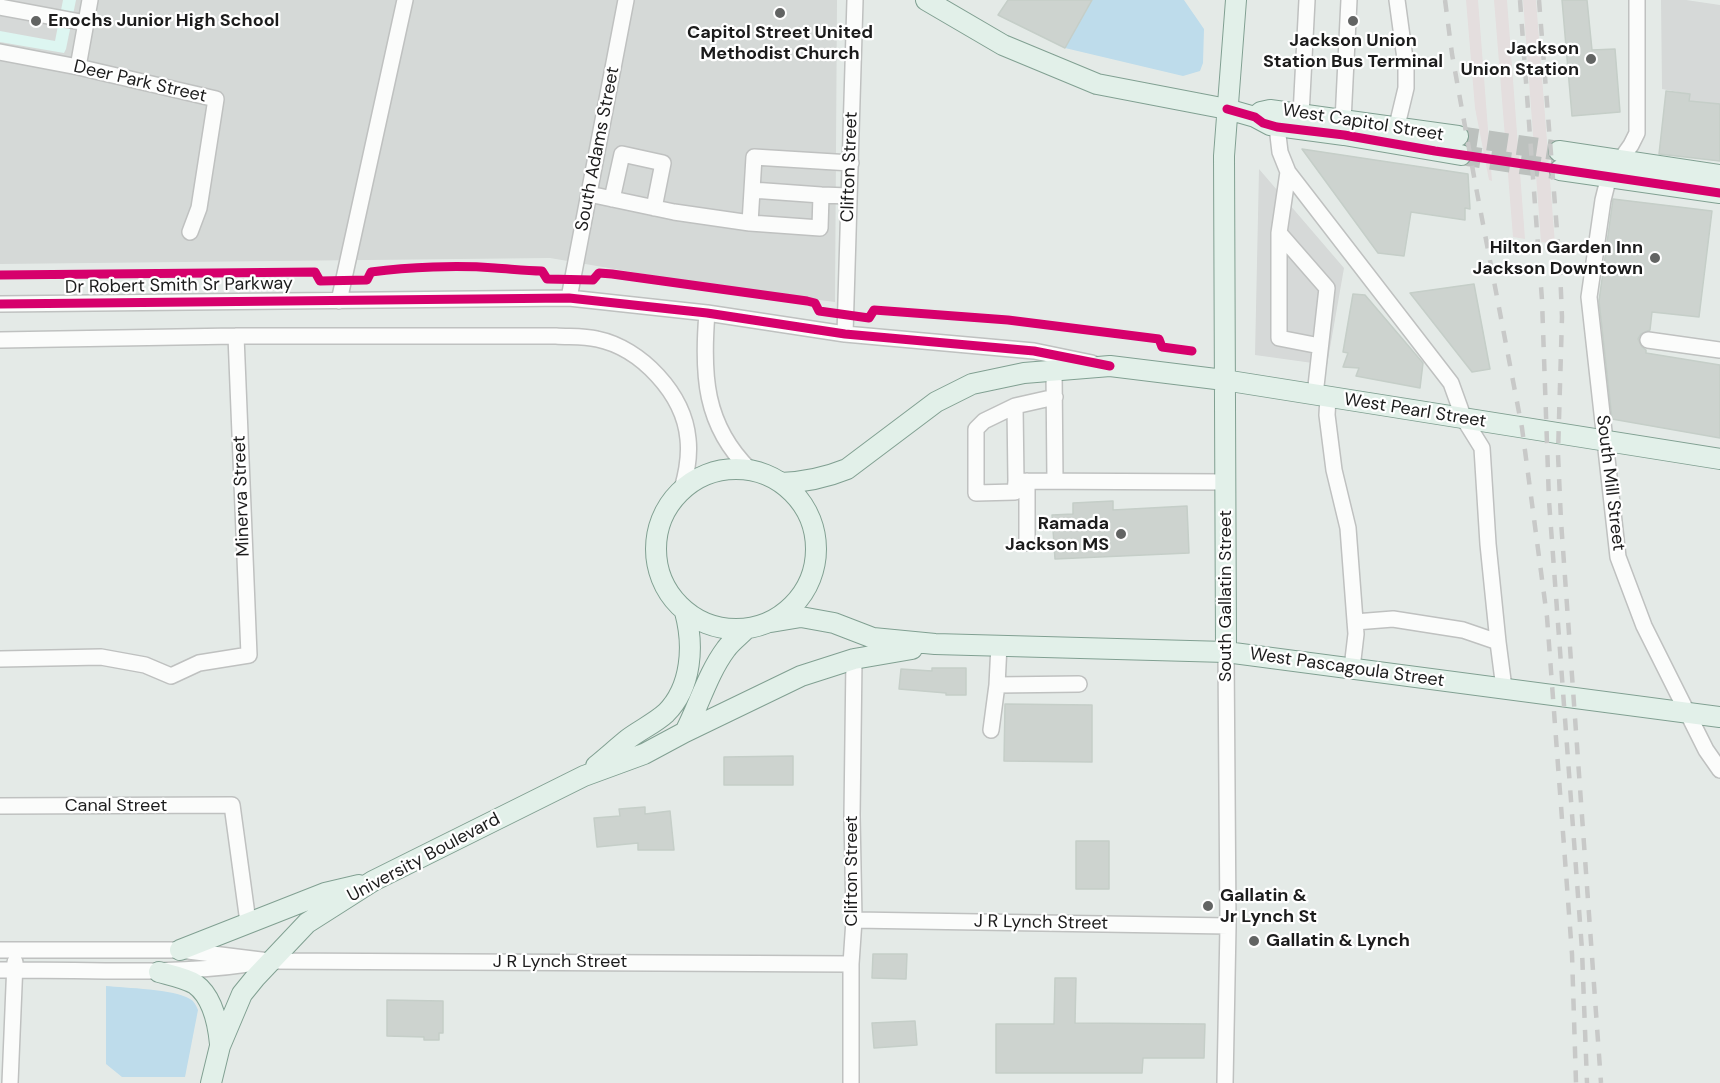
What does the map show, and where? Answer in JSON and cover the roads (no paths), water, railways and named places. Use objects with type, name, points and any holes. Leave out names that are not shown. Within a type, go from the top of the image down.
[{"type":"main road","name":"West Capitol Street","points":[[926,0],[1004,45],[1097,84],[1227,109],[1255,117],[1263,123],[1277,127],[1344,135],[1395,136]]},
{"type":"main road","name":"South Gallatin Street","points":[[1226,652],[1224,168],[1236,0]]},
{"type":"main road","name":"West Capitol Street","points":[[1255,117],[1261,112],[1270,110],[1343,121],[1395,136],[1460,146]]},
{"type":"main road","points":[[1720,175],[1622,159],[1560,161],[1609,176],[1720,193]]},
{"type":"main road","points":[[781,483],[806,482],[831,476],[847,469],[936,402],[972,384],[1024,374],[1110,366]]},
{"type":"main road","name":"West Pearl Street","points":[[1110,366],[1224,380],[1720,459]]},
{"type":"main road","points":[[729,470],[750,470],[767,475],[781,483],[792,491],[804,507],[813,525],[816,560],[806,590],[786,612],[771,622],[746,629],[728,629],[701,622],[686,612],[665,589],[657,568],[655,545],[661,520],[672,500],[682,489],[706,475],[729,470]]},
{"type":"main road","name":"University Boulevard","points":[[584,776],[628,739],[665,714],[674,703],[682,687],[691,655],[686,612]]},
{"type":"main road","name":"West Pascagoula Street","points":[[771,622],[801,616],[834,623],[873,638],[935,644],[1226,652],[1720,717]]},
{"type":"main road","points":[[686,732],[713,670],[726,648],[746,629]]},
{"type":"main road","name":"West Pascagoula Street","points":[[686,732],[801,676],[854,659],[935,644]]},
{"type":"main road","name":"University Boulevard","points":[[211,1083],[220,1046],[242,994],[269,961],[308,924],[373,881],[584,776],[644,754],[686,732]]},
{"type":"main road","points":[[180,950],[325,893],[373,881]]},
{"type":"main road","points":[[159,972],[186,980],[202,991],[217,1019],[220,1046]]},
{"type":"street","points":[[78,67],[90,0]]},
{"type":"street","points":[[339,301],[405,0]]},
{"type":"street","name":"South Adams Street","points":[[569,298],[626,0]]},
{"type":"street","name":"Clifton Street","points":[[845,334],[855,0]]},
{"type":"street","points":[[1301,115],[1307,0]]},
{"type":"street","points":[[1343,121],[1349,0]]},
{"type":"street","points":[[1395,136],[1406,88],[1407,66],[1397,0]]},
{"type":"street","points":[[1609,176],[1637,133],[1637,5],[1623,0]]},
{"type":"street","points":[[1,5],[86,23]]},
{"type":"street","name":"Deer Park Street","points":[[0,52],[78,67],[216,99],[200,208],[190,232]]},
{"type":"street","points":[[1277,127],[1280,152],[1288,172],[1450,383],[1464,418],[1482,448],[1488,544],[1504,688]]},
{"type":"street","points":[[612,199],[622,154],[663,163],[654,207]]},
{"type":"street","points":[[750,223],[754,157],[850,163]]},
{"type":"street","points":[[1288,172],[1279,233],[1279,338],[1320,346]]},
{"type":"street","name":"South Mill Street","points":[[1609,176],[1601,209],[1589,297],[1598,338],[1605,441],[1618,557],[1644,626],[1706,750],[1720,770]]},
{"type":"street","points":[[752,190],[849,196]]},
{"type":"street","points":[[589,194],[750,223],[820,228],[821,195]]},
{"type":"street","points":[[1279,233],[1327,288],[1320,346],[1321,396],[1327,415],[1334,470],[1348,528],[1356,634],[1352,668]]},
{"type":"street","name":"Dr Robert Smith Sr Parkway","points":[[0,304],[569,298],[707,313],[845,334],[1034,351],[1110,366]]},
{"type":"street","points":[[707,313],[704,345],[709,397],[721,433],[736,456],[750,470]]},
{"type":"street","points":[[0,340],[236,336],[556,336],[598,339],[633,354],[655,373],[673,395],[684,420],[688,438],[689,466],[682,489]]},
{"type":"street","name":"Minerva Street","points":[[0,659],[101,657],[145,665],[171,676],[199,663],[249,655],[236,336]]},
{"type":"street","points":[[1648,340],[1720,350]]},
{"type":"street","points":[[1054,371],[1055,481]]},
{"type":"street","points":[[1021,481],[1016,492],[976,493],[976,429],[984,421],[1015,406],[1055,397]]},
{"type":"street","points":[[1015,406],[1027,543]]},
{"type":"street","points":[[1021,481],[1225,482]]},
{"type":"street","points":[[1355,622],[1393,619],[1463,630],[1498,642]]},
{"type":"street","points":[[991,730],[999,645]]},
{"type":"street","name":"South Gallatin Street","points":[[1225,1083],[1228,926],[1226,652]]},
{"type":"street","name":"Clifton Street","points":[[851,1083],[851,964],[854,921],[852,816],[854,659]]},
{"type":"street","points":[[997,684],[1079,684]]},
{"type":"street","name":"Canal Street","points":[[0,806],[232,805],[248,922]]},
{"type":"street","name":"J R Lynch Street","points":[[854,921],[1228,926]]},
{"type":"street","points":[[8,950],[10,1083]]},
{"type":"street","name":"J R Lynch Street","points":[[8,950],[180,950],[269,961],[851,964]]},
{"type":"street","name":"J R Lynch Street","points":[[7,970],[159,972],[223,968],[269,961]]},
{"type":"tunnel","points":[[1458,136],[1559,151]]},
{"type":"tunnel","points":[[1461,155],[1560,170]]},
{"type":"railway","points":[[1445,0],[1452,54],[1475,182],[1522,428],[1547,617],[1572,954],[1576,1083]]},
{"type":"railway","points":[[1520,0],[1542,300],[1549,501],[1582,950],[1587,1083]]},
{"type":"railway","points":[[1539,0],[1560,269],[1562,317],[1558,454],[1561,521],[1601,1083]]},
{"type":"place","name":"Capitol Street United Methodist Church","points":[[780,13]]},
{"type":"place","name":"Enochs Junior High School","points":[[36,21]]},
{"type":"place","name":"Jackson Union Station Bus Terminal","points":[[1353,21]]},
{"type":"place","name":"Jackson Union Station","points":[[1591,59]]},
{"type":"place","name":"Hilton Garden Inn Jackson Downtown","points":[[1655,258]]},
{"type":"place","name":"Ramada Jackson MS","points":[[1121,534]]},
{"type":"place","name":"Gallatin & Jr Lynch St","points":[[1208,906]]},
{"type":"place","name":"Gallatin & Lynch","points":[[1254,941]]}]
